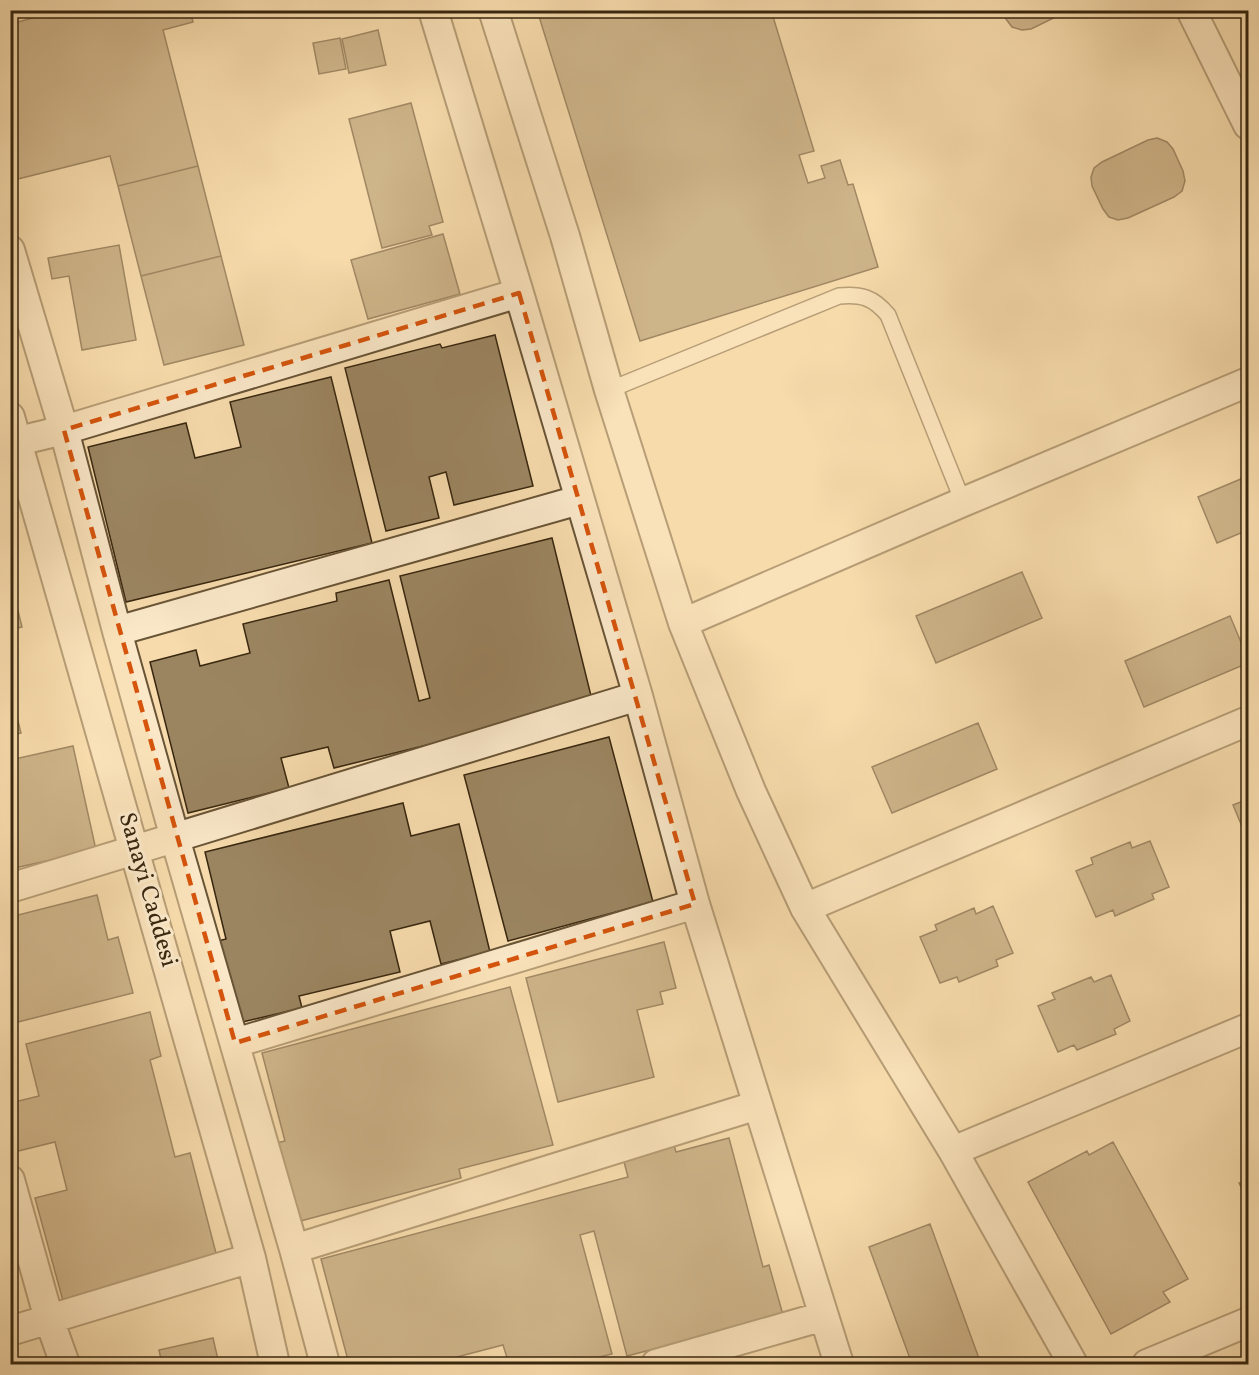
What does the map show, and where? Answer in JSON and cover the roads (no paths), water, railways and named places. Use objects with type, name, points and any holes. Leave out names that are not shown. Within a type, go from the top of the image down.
[{"type":"street","points":[[433,10],[638,696],[696,904],[839,1365]]},
{"type":"street","points":[[493,10],[565,236],[609,390],[683,623],[751,791],[805,908],[953,1151],[1072,1365]]},
{"type":"street","points":[[1191,10],[1240,87],[1248,125]]},
{"type":"street","points":[[10,250],[64,430],[117,631],[294,1249],[325,1365]]},
{"type":"street","points":[[13,434],[64,430],[519,293]]},
{"type":"street","points":[[683,623],[1248,382]]},
{"type":"street","name":"Sanayi Caddesi","points":[[13,434],[251,1258],[274,1365]]},
{"type":"street","points":[[117,631],[579,500]]},
{"type":"street","points":[[10,888],[638,696]]},
{"type":"street","points":[[805,908],[1248,721]]},
{"type":"street","points":[[235,1043],[696,904]]},
{"type":"street","points":[[953,1151],[1248,1028]]},
{"type":"street","points":[[294,1249],[758,1106]]},
{"type":"street","points":[[10,1180],[64,1365]]},
{"type":"street","points":[[10,1331],[251,1258]]},
{"type":"street","points":[[656,1365],[824,1316]]},
{"type":"street","points":[[1147,1365],[1248,1322]]},
{"type":"lane","points":[[609,390],[839,296],[866,297],[888,315],[963,502]]}]
